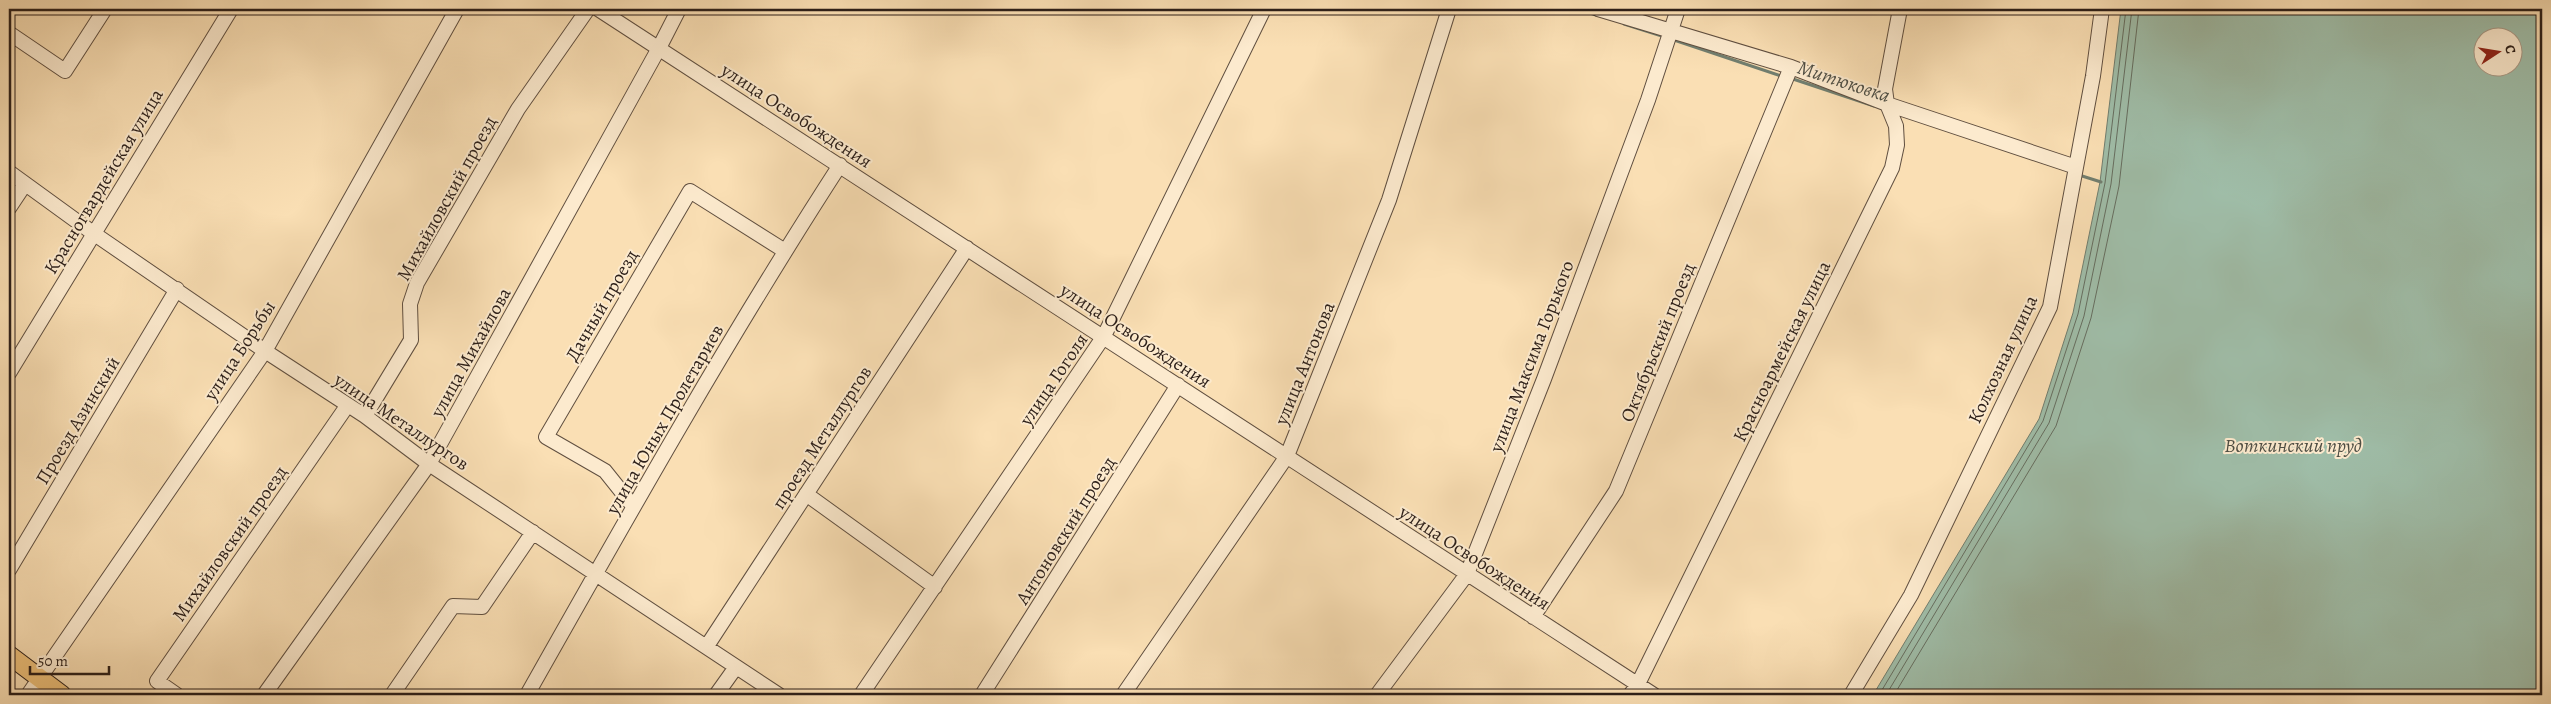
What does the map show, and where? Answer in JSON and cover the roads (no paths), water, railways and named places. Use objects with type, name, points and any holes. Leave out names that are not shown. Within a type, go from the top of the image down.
[{"type":"main road","points":[[9,655],[62,695]]},
{"type":"street","points":[[9,33],[64,71],[105,9]]},
{"type":"street","name":"Красногвардейская улица","points":[[9,373],[231,9]]},
{"type":"street","name":"улица Борьбы","points":[[28,695],[264,351],[457,9]]},
{"type":"street","name":"Михайловский проезд","points":[[365,416],[411,340],[410,304],[418,283],[518,109],[588,9]]},
{"type":"street","name":"улица Освобождения","points":[[598,9],[1104,336],[1533,617],[1634,691],[1654,695]]},
{"type":"street","name":"улица Михайлова","points":[[264,695],[429,464],[679,9]]},
{"type":"street","name":"улица Гоголя","points":[[861,695],[1104,336],[1264,9]]},
{"type":"street","name":"улица Антонова","points":[[1123,695],[1287,456],[1389,200],[1449,9]]},
{"type":"street","points":[[1598,9],[1669,37],[1791,67],[1887,104],[2076,167]]},
{"type":"street","name":"улица Максима Горького","points":[[1377,695],[1467,574],[1551,360],[1678,9]]},
{"type":"street","name":"Красноармейская улица","points":[[1634,691],[1892,168],[1897,145],[1896,126],[1887,104],[1886,74],[1900,9]]},
{"type":"street","name":"Колхозная улица","points":[[1851,695],[1911,595],[2050,307],[2093,76],[2102,9]]},
{"type":"street","name":"Октябрьский проезд","points":[[1533,617],[1616,491],[1791,67]]},
{"type":"street","name":"улица Юных Пролетариев","points":[[527,695],[633,506],[784,251],[840,165]]},
{"type":"street","name":"улица Металлургов","points":[[9,172],[93,233],[177,289],[264,351],[365,416],[429,464],[779,695]]},
{"type":"street","points":[[9,208],[25,184]]},
{"type":"street","name":"Дачный проезд","points":[[633,506],[604,472],[546,437],[690,191],[784,251]]},
{"type":"street","name":"проезд Металлургов","points":[[707,646],[967,248]]},
{"type":"street","name":"Проезд Азинский","points":[[9,570],[177,289]]},
{"type":"street","name":"Антоновский проезд","points":[[982,695],[1178,385]]},
{"type":"street","name":"Михайловский проезд","points":[[177,695],[157,681],[347,406]]},
{"type":"street","points":[[806,494],[935,587]]},
{"type":"street","points":[[392,695],[453,606],[482,607],[533,532]]},
{"type":"street","points":[[716,695],[736,667]]},
{"type":"water","name":"Воткинский пруд","points":[[2121,9],[2542,9],[2542,695],[1873,695],[2039,419],[2073,313],[2100,182]]},
{"type":"waterway","name":"Митюковка","points":[[1578,9],[1596,15]]},
{"type":"waterway","name":"Митюковка","points":[[1624,24],[1665,37]]},
{"type":"waterway","name":"Митюковка","points":[[1671,39],[1784,77]]},
{"type":"waterway","name":"Митюковка","points":[[1790,78],[1874,106]]},
{"type":"waterway","name":"Митюковка","points":[[2079,175],[2101,182]]}]
